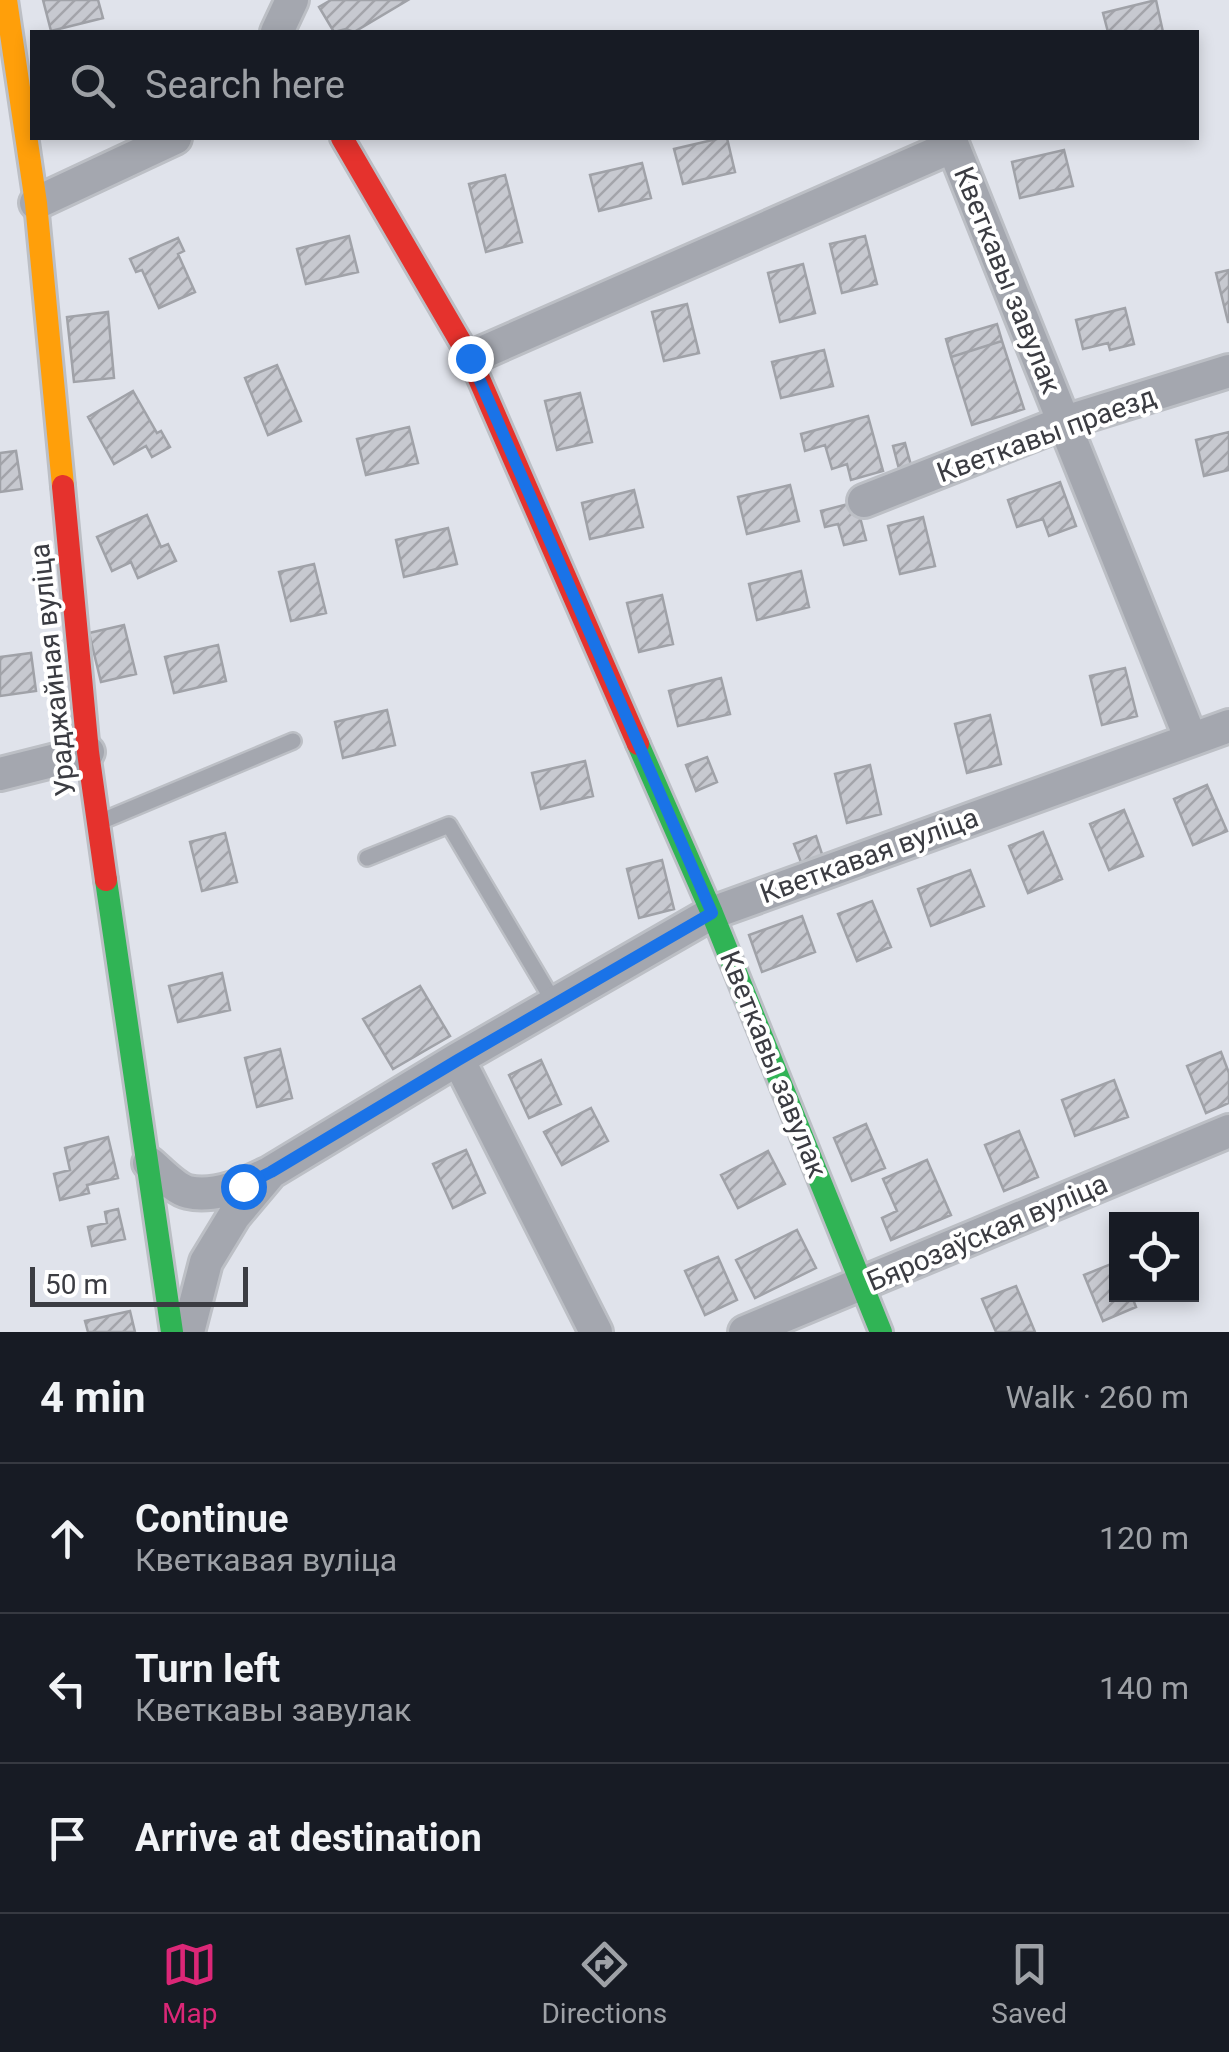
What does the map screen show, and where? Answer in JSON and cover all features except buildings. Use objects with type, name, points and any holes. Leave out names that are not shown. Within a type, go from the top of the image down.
[{"type":"street","name":"Ураджайная вуліца","points":[[6,0],[36,203],[88,752],[172,1332]]},
{"type":"street","points":[[278,30],[292,0]]},
{"type":"street","points":[[36,203],[171,140]]},
{"type":"street","name":"Кветкавы завулак","points":[[343,140],[470,358],[712,913],[882,1332]]},
{"type":"street","name":"Кветкавы завулак","points":[[470,358],[954,146],[1190,737]]},
{"type":"street","name":"Кветкавы праезд","points":[[864,501],[1065,422],[1229,371]]},
{"type":"street","name":"Кветкавая вуліца","points":[[188,1332],[206,1262],[234,1216],[271,1172],[554,1004],[712,913],[1229,726]]},
{"type":"street","points":[[0,774],[88,752]]},
{"type":"street","points":[[458,1060],[596,1332]]},
{"type":"street","name":"Бярозаўская вуліца","points":[[744,1332],[1229,1131]]},
{"type":"street","points":[[149,1164],[185,1192],[206,1193],[243,1186],[271,1172]]},
{"type":"lane","points":[[99,823],[293,741]]},
{"type":"lane","points":[[367,858],[448,825],[554,1004]]},
{"type":"traffic: fast","points":[[638,744],[712,913],[881,1332]]},
{"type":"traffic: fast","points":[[106,880],[172,1332]]},
{"type":"traffic: slow","points":[[6,0],[36,203],[63,486]]},
{"type":"traffic: jam","points":[[343,140],[470,358],[638,744]]},
{"type":"traffic: jam","points":[[63,486],[88,752],[106,880]]},
{"type":"route","points":[[243,1186],[712,913],[470,358]]}]
